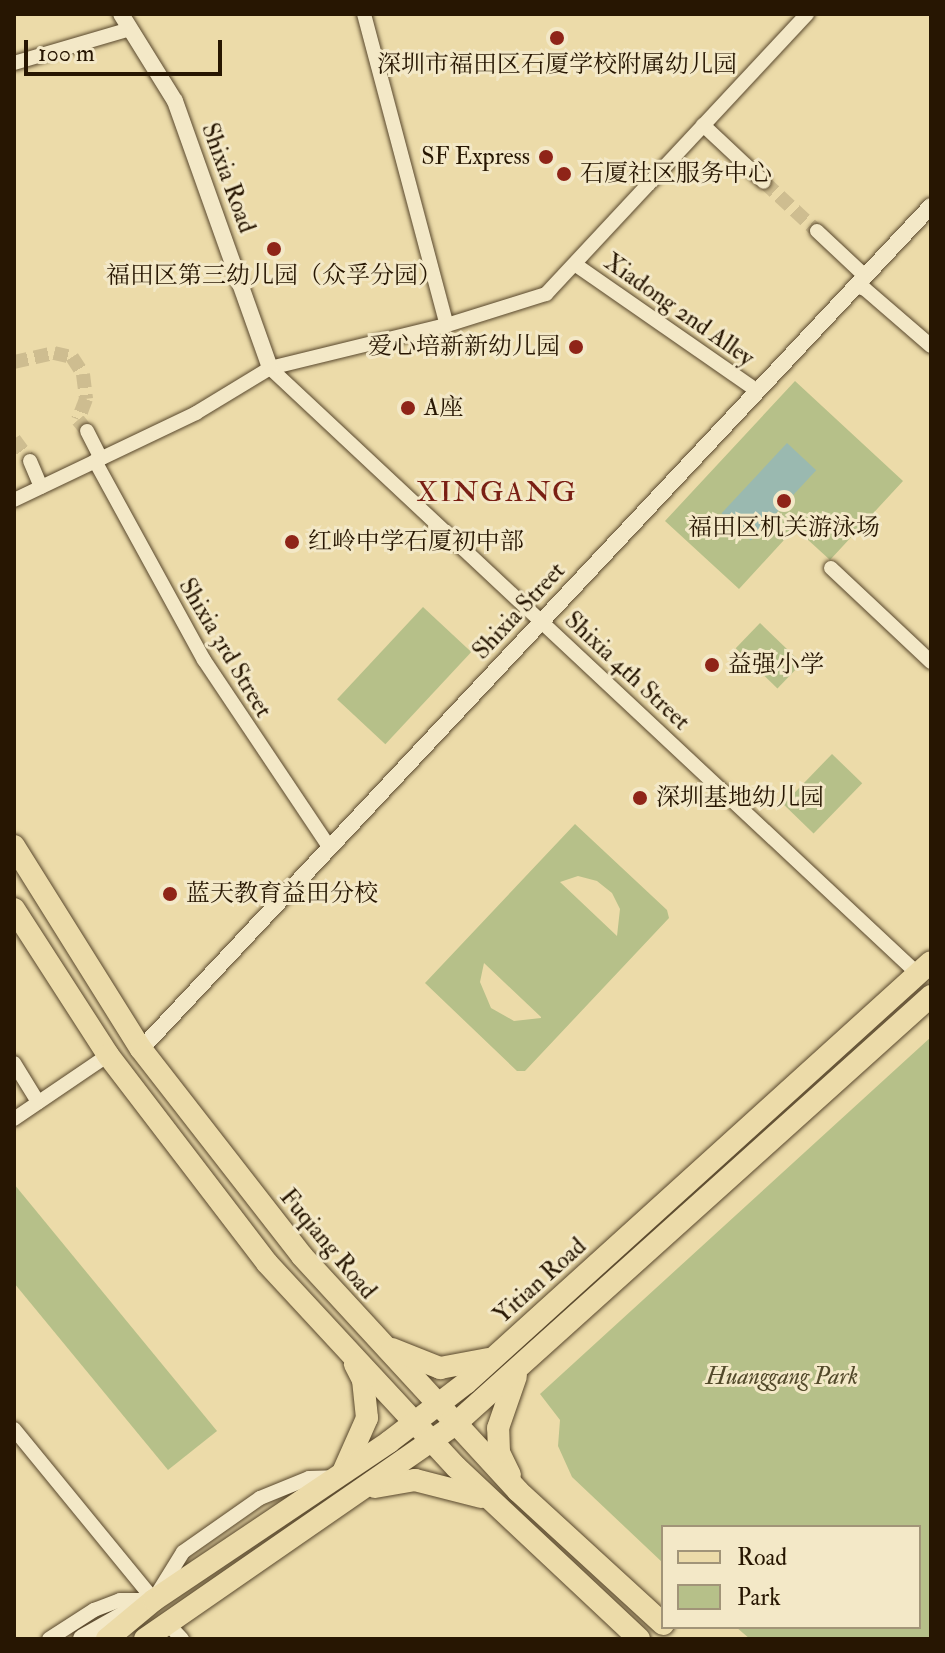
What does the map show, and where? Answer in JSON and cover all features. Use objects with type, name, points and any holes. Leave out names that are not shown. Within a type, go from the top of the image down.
[{"type":"main road","name":"Fuqiang Road","points":[[14,846],[141,1049],[267,1213],[368,1332],[454,1425],[518,1491],[661,1622]]},
{"type":"main road","points":[[14,909],[108,1055],[223,1209],[433,1442],[639,1639]]},
{"type":"main road","name":"Yitian Road","points":[[83,1639],[154,1600],[340,1477],[436,1406],[500,1353],[924,968]]},
{"type":"main road","name":"Yitian Road","points":[[145,1639],[168,1634],[454,1425],[931,996]]},
{"type":"main road","points":[[368,1332],[418,1363],[440,1368],[478,1364],[500,1353]]},
{"type":"main road","points":[[340,1477],[367,1418],[363,1380],[346,1349]]},
{"type":"main road","points":[[518,1491],[499,1452],[498,1428],[510,1385],[525,1362]]},
{"type":"main road","points":[[366,1489],[423,1480],[455,1487],[496,1505]]},
{"type":"main road","name":"Yitian Road","points":[[107,1639],[154,1600]]},
{"type":"street","points":[[364,14],[447,325]]},
{"type":"street","points":[[14,500],[196,413],[270,368],[447,325],[539,298],[576,265],[807,14]]},
{"type":"street","points":[[14,63],[125,21]]},
{"type":"street","name":"Shixia Road","points":[[125,21],[175,101],[270,368]]},
{"type":"street","points":[[703,125],[764,182]]},
{"type":"street","name":"Shixia Street","points":[[141,1049],[931,206]]},
{"type":"street","points":[[817,231],[865,289],[931,346]]},
{"type":"street","name":"Xiadong 2nd Alley","points":[[576,265],[757,391]]},
{"type":"street","name":"Shixia 4th Street","points":[[270,368],[542,622],[924,968]]},
{"type":"street","name":"Shixia 3rd Street","points":[[87,431],[98,460],[204,660],[330,848]]},
{"type":"street","points":[[30,461],[41,487]]},
{"type":"street","points":[[831,568],[931,662]]},
{"type":"street","points":[[14,1119],[108,1055]]},
{"type":"street","points":[[14,1063],[38,1102]]},
{"type":"street","points":[[14,1429],[154,1600]]},
{"type":"street","points":[[49,1639],[94,1610],[120,1600],[154,1600]]},
{"type":"green space","name":"福田区机关游泳场","points":[[795,381],[903,481],[830,560],[795,528],[739,589],[665,521]]},
{"type":"green space","points":[[423,607],[471,652],[385,744],[337,699]]},
{"type":"green space","points":[[760,623],[802,663],[777,688],[736,648]]},
{"type":"green space","points":[[832,754],[862,783],[814,834],[783,804]]},
{"type":"green space","points":[[575,824],[667,910],[669,918],[525,1071],[517,1071],[425,983]],"holes":[[[578,876],[597,881],[612,893],[620,909],[617,936],[560,882]],[[484,963],[541,1017],[541,1018],[514,1021],[491,1008],[480,982]]]},
{"type":"green space","name":"Huanggang Park","points":[[931,1037],[931,1639],[750,1639],[738,1629],[921,1629],[921,1525],[661,1525],[661,1561],[572,1477],[558,1446],[560,1420],[540,1394]]},
{"type":"green space","points":[[14,1184],[217,1431],[168,1470],[14,1283]]},
{"type":"water","name":"福田区机关游泳场","points":[[787,443],[816,470],[751,540],[722,513]]},
{"type":"tunnel","points":[[764,182],[817,231]]},
{"type":"tunnel","points":[[14,362],[54,353],[72,357],[83,374],[86,399],[78,420],[87,431]]},
{"type":"tunnel","points":[[14,439],[30,461]]},
{"type":"place","name":"深圳市福田区石厦学校附属幼儿园","points":[[557,38]]},
{"type":"place","name":"SF Express","points":[[546,157]]},
{"type":"place","name":"石厦社区服务中心","points":[[564,174]]},
{"type":"place","name":"福田区第三幼儿园（众孚分园）","points":[[274,249]]},
{"type":"place","name":"爱心培新新幼儿园","points":[[576,347]]},
{"type":"place","name":"A座","points":[[408,408]]},
{"type":"place","name":"福田区机关游泳场","points":[[784,501]]},
{"type":"place","name":"红岭中学石厦初中部","points":[[292,542]]},
{"type":"place","name":"益强小学","points":[[712,665]]},
{"type":"place","name":"深圳基地幼儿园","points":[[640,798]]},
{"type":"place","name":"蓝天教育益田分校","points":[[170,894]]},
{"type":"district","name":"XINGANG","points":[[497,493]]}]
